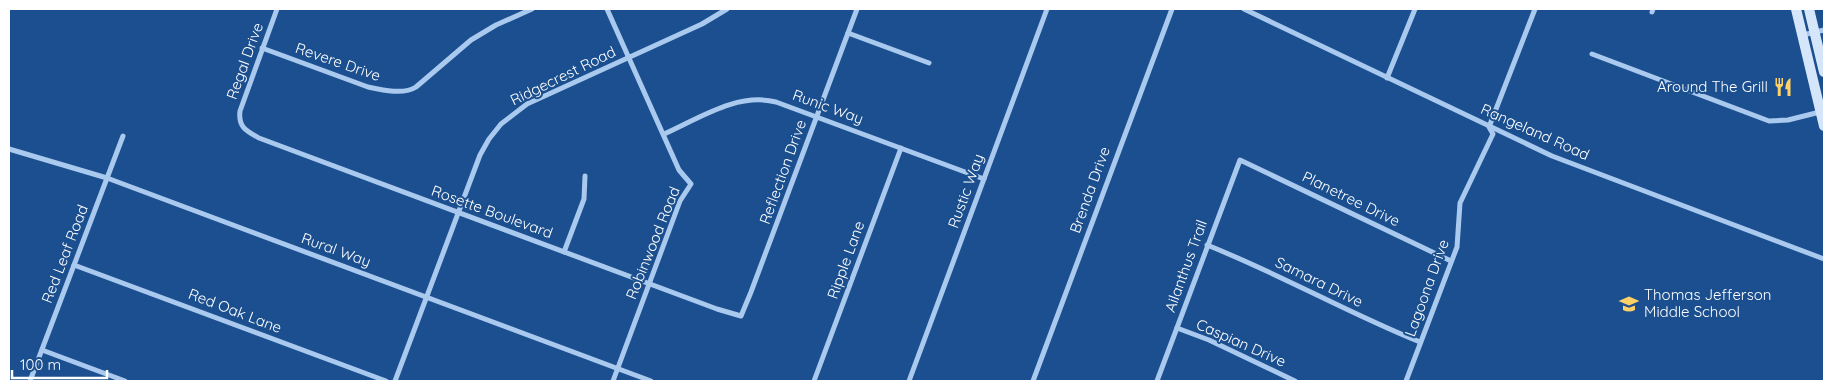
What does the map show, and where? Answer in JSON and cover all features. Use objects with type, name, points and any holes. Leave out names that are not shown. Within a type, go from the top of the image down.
[{"type":"main road","points":[[1796,9],[1823,111],[1824,126]]},
{"type":"main road","points":[[1809,9],[1820,31],[1824,72]]},
{"type":"street","name":"Regal Drive","points":[[240,123],[239,116],[243,100],[277,9]]},
{"type":"street","name":"Revere Drive","points":[[262,48],[368,87],[406,91],[416,87],[476,36],[532,9]]},
{"type":"street","name":"Robinwood Road","points":[[607,9],[679,170],[691,184],[680,201],[612,381]]},
{"type":"street","name":"Ridgecrest Road","points":[[395,381],[484,148],[495,132],[508,118],[527,104],[702,24],[727,9]]},
{"type":"street","name":"Reflection Drive","points":[[741,316],[857,9]]},
{"type":"street","name":"Rustic Way","points":[[909,381],[1047,9]]},
{"type":"street","name":"Brenda Drive","points":[[1033,381],[1172,9]]},
{"type":"street","name":"Rangeland Road","points":[[1244,9],[1552,156],[1824,258]]},
{"type":"street","points":[[1387,78],[1415,9]]},
{"type":"street","name":"Lagoona Drive","points":[[1406,381],[1459,238],[1458,218],[1460,203],[1493,134],[1490,127],[1535,9]]},
{"type":"street","points":[[1803,35],[1820,31]]},
{"type":"street","points":[[848,33],[929,63]]},
{"type":"street","points":[[1592,54],[1770,121],[1788,120],[1823,111]]},
{"type":"street","name":"Runic Way","points":[[664,134],[726,106],[749,99],[763,99],[776,102],[984,179]]},
{"type":"street","name":"Rosette Boulevard","points":[[240,123],[244,130],[259,138],[649,284],[741,316]]},
{"type":"street","name":"Red Leaf Road","points":[[30,381],[123,136]]},
{"type":"street","name":"Ripple Lane","points":[[814,381],[901,148]]},
{"type":"street","name":"Rural Way","points":[[9,149],[107,178],[651,381]]},
{"type":"street","name":"Planetree Drive","points":[[1240,160],[1451,261]]},
{"type":"street","name":"Ailanthus Trail","points":[[1157,381],[1240,160]]},
{"type":"street","points":[[564,252],[584,199],[585,176]]},
{"type":"street","name":"Samara Drive","points":[[1207,245],[1250,262],[1388,329],[1420,342]]},
{"type":"street","name":"Red Oak Lane","points":[[74,264],[386,381]]},
{"type":"street","name":"Caspian Drive","points":[[1177,328],[1217,344],[1295,381]]},
{"type":"street","points":[[42,350],[125,381]]},
{"type":"place","name":"Around The Grill","points":[[1783,87]]},
{"type":"place","name":"Thomas Jefferson Middle School","points":[[1629,304]]}]
